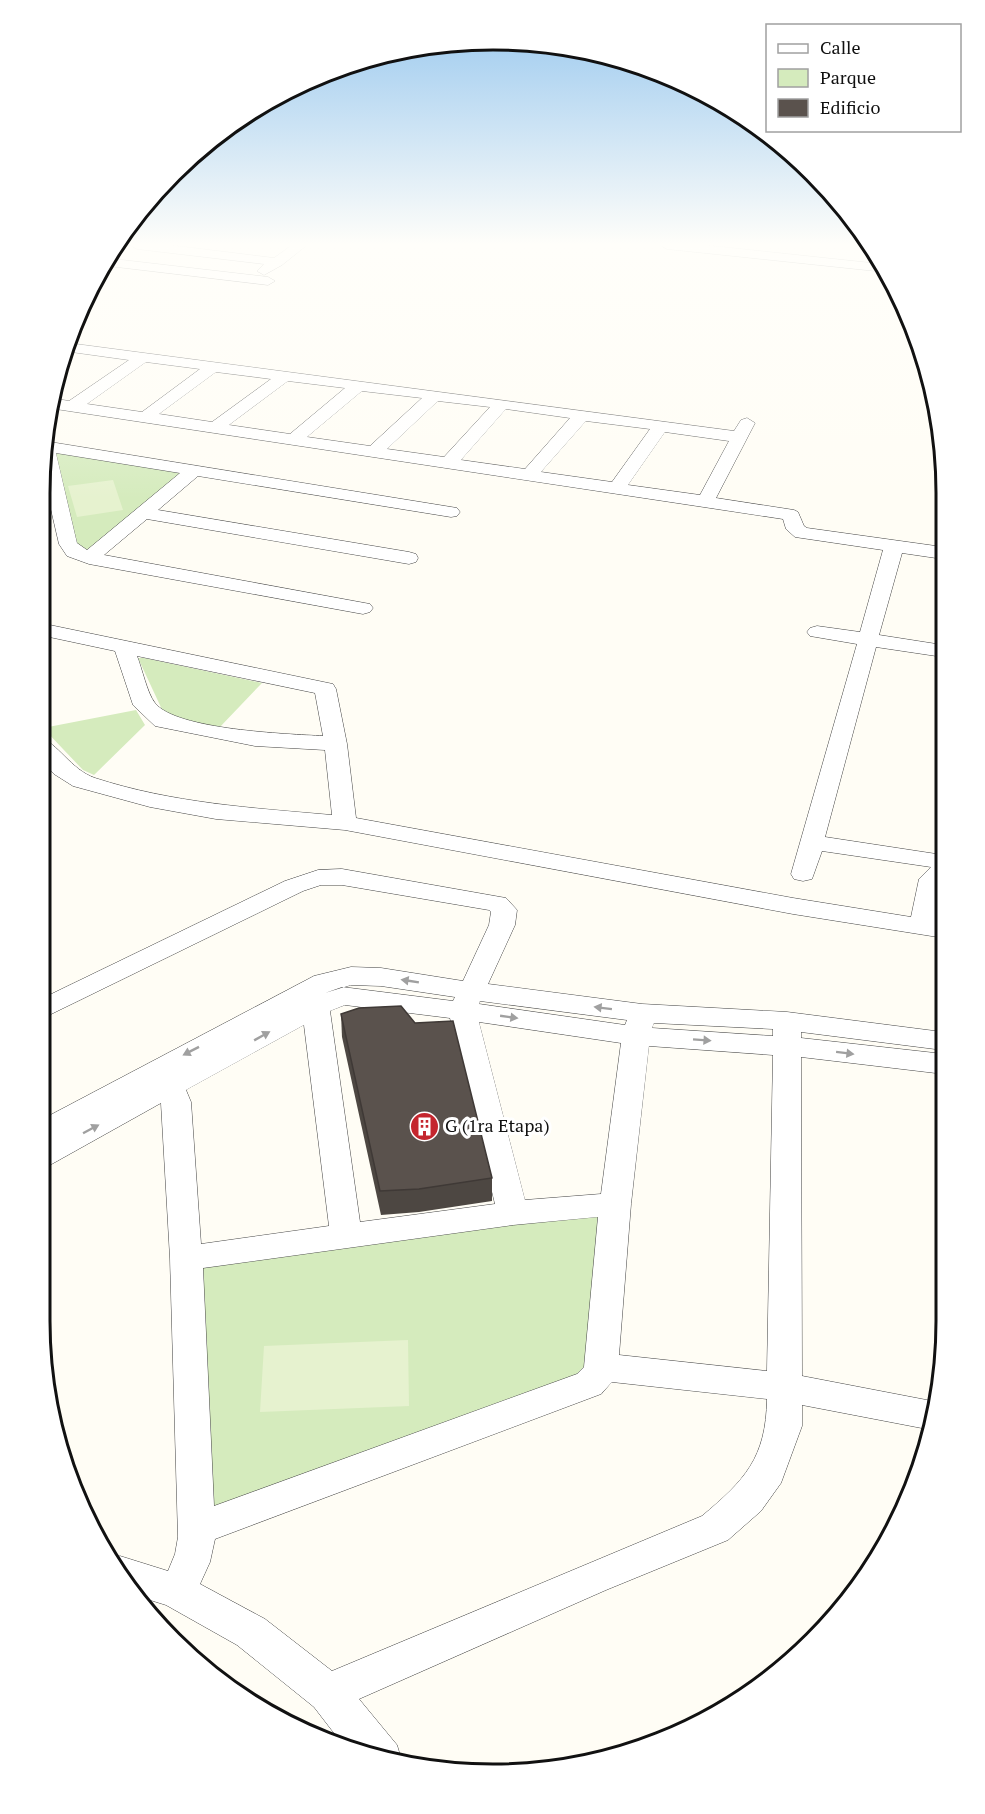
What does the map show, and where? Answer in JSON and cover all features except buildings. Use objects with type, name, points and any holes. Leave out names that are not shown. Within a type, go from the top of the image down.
[{"type":"street","points":[[74,348],[661,426],[743,429],[705,502]]},
{"type":"street","points":[[73,351],[87,349]]},
{"type":"street","points":[[73,406],[143,357]]},
{"type":"street","points":[[145,417],[213,366]]},
{"type":"street","points":[[215,428],[285,376]]},
{"type":"street","points":[[294,439],[359,385]]},
{"type":"street","points":[[374,451],[435,395]]},
{"type":"street","points":[[58,404],[788,514],[792,516],[795,529],[802,533],[936,552]]},
{"type":"street","points":[[449,462],[502,404]]},
{"type":"street","points":[[530,475],[582,415]]},
{"type":"street","points":[[616,489],[661,426]]},
{"type":"street","points":[[52,447],[451,512]]},
{"type":"street","points":[[50,468],[68,544],[74,552],[89,558],[363,608]]},
{"type":"street","points":[[89,558],[195,470]]},
{"type":"street","points":[[143,513],[409,558]]},
{"type":"street","points":[[803,874],[894,546]]},
{"type":"street","points":[[50,631],[325,689],[336,744],[345,823]]},
{"type":"street","points":[[817,632],[936,650]]},
{"type":"street","points":[[124,648],[144,705],[163,722],[255,739],[336,744]]},
{"type":"street","points":[[50,756],[62,769],[81,781],[108,790],[216,812],[345,823],[793,906],[933,928],[931,879],[936,875]]},
{"type":"street","points":[[812,842],[936,861]]},
{"type":"street","points":[[50,1006],[306,881],[330,877],[486,900],[497,904],[504,910],[502,925],[467,1001],[513,1213]]},
{"type":"street","points":[[50,1150],[164,1078],[308,1000],[342,996],[467,1001],[639,1024],[787,1033],[936,1051]]},
{"type":"street","points":[[308,1000],[346,1234]]},
{"type":"street","points":[[197,1529],[589,1384],[597,1377],[601,1367],[615,1204],[639,1024]]},
{"type":"street","points":[[327,1693],[715,1528],[748,1500],[768,1472],[783,1426],[787,1033]]},
{"type":"street","points":[[50,1129],[164,1078]]},
{"type":"street","points":[[164,1078],[176,1102],[186,1258],[197,1529],[193,1557],[186,1576],[176,1592]]},
{"type":"street","points":[[186,1258],[346,1234],[513,1213],[615,1204]]},
{"type":"street","points":[[601,1367],[784,1387],[925,1414]]},
{"type":"street","points":[[130,1576],[176,1592],[251,1632],[327,1693],[371,1747]]},
{"type":"green space","points":[[59,451],[186,472],[94,551],[84,552],[74,543],[52,454]]},
{"type":"green space","points":[[113,480],[123,510],[77,517],[68,486]]},
{"type":"green space","points":[[138,658],[262,683],[219,728],[165,716]]},
{"type":"green space","points":[[136,710],[145,725],[94,775],[83,770],[50,735],[50,727]]},
{"type":"green space","points":[[605,1210],[590,1377],[215,1517],[197,1266]]},
{"type":"green space","points":[[408,1340],[409,1406],[260,1412],[264,1346]]},
{"type":"place","name":"G (1ra Etapa)","points":[[424,1126]]}]
